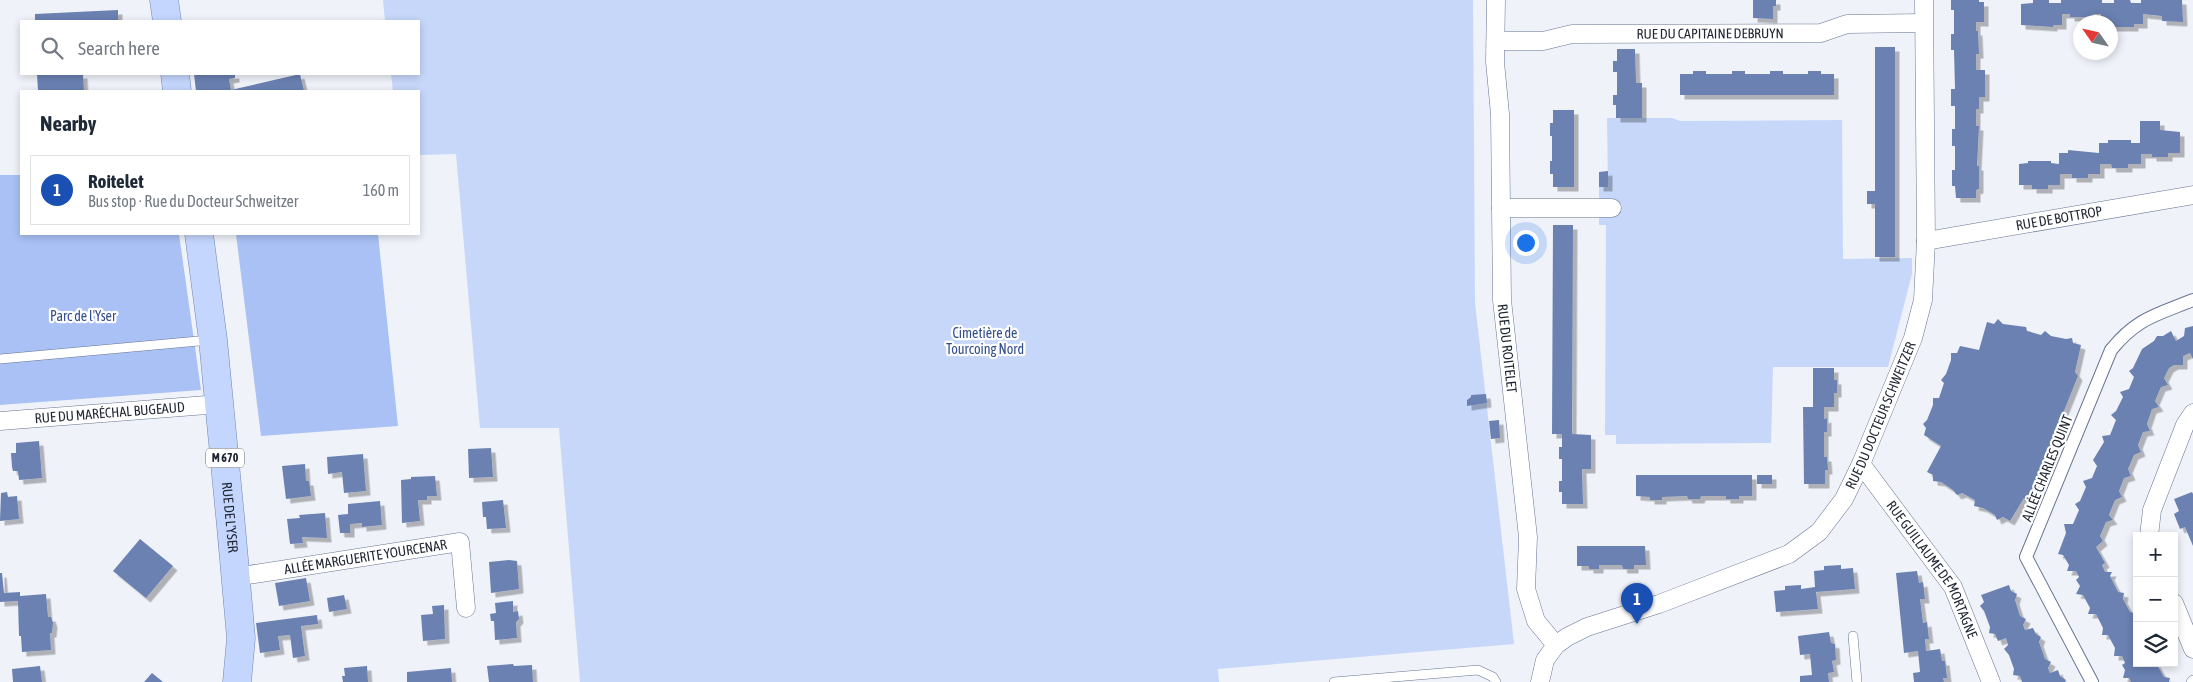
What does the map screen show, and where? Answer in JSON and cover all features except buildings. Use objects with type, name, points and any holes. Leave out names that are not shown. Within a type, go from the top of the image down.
[{"type":"main road","points":[[164,0],[167,20]]},
{"type":"main road","points":[[175,75],[178,90]]},
{"type":"main road","name":"RUE DE L'YSER","points":[[199,235],[220,404],[241,638],[237,682]]},
{"type":"street","name":"RUE DU ROITELET","points":[[1496,0],[1496,68],[1500,114],[1504,318],[1528,537],[1526,589],[1536,621],[1556,645]]},
{"type":"street","name":"RUE DU DOCTEUR SCHWEITZER","points":[[1556,645],[1567,636],[1587,627],[1668,601],[1789,554],[1811,539],[1828,523],[1844,499],[1861,464],[1918,325],[1923,300],[1926,241],[1924,0]]},
{"type":"street","name":"RUE DU CAPITAINE DEBRUYN","points":[[1496,41],[1542,41],[1572,34],[1821,33],[1846,24],[1923,23]]},
{"type":"street","name":"RUE DE BOTTROP","points":[[1926,241],[2193,195]]},
{"type":"street","points":[[1501,208],[1612,208]]},
{"type":"street","name":"ALLÉE CHARLES QUINT","points":[[2092,682],[2026,557],[2111,350],[2125,333],[2141,321],[2193,300]]},
{"type":"street","name":"RUE DU MARÉCHAL BUGEAUD","points":[[0,421],[220,404]]},
{"type":"street","points":[[2149,532],[2152,510],[2185,425],[2193,413]]},
{"type":"street","name":"RUE GUILLAUME DE MORTAGNE","points":[[1861,464],[1953,588],[1991,682]]},
{"type":"street","name":"ALLÉE MARGUERITE YOURCENAR","points":[[235,577],[460,542],[466,608]]},
{"type":"street","points":[[2178,613],[2193,649]]},
{"type":"street","points":[[1540,682],[1545,660],[1556,645]]},
{"type":"lane","points":[[0,359],[213,340]]},
{"type":"lane","points":[[1853,636],[1857,682]]},
{"type":"lane","points":[[1334,682],[1478,670],[1493,677],[1496,682]]},
{"type":"green space","name":"Cimetière de Tourcoing Nord","points":[[383,0],[1473,0],[1475,303],[1514,644],[1218,669],[1219,682],[580,682],[559,428],[480,428],[456,154],[420,155],[420,90],[393,90],[391,75],[420,75],[420,20],[385,20]]},
{"type":"green space","points":[[1607,118],[1672,118],[1680,121],[1842,120],[1843,259],[1912,258],[1912,274],[1888,367],[1773,367],[1771,443],[1616,444],[1616,435],[1605,435],[1606,225],[1599,225],[1599,187],[1608,187]]},
{"type":"green space","name":"Parc de l'Yser","points":[[0,175],[20,175],[20,235],[179,235],[201,390],[0,405]]},
{"type":"green space","points":[[236,235],[378,235],[398,426],[261,436]]},
{"type":"place","name":"Roitelet","points":[[1637,624]]}]
